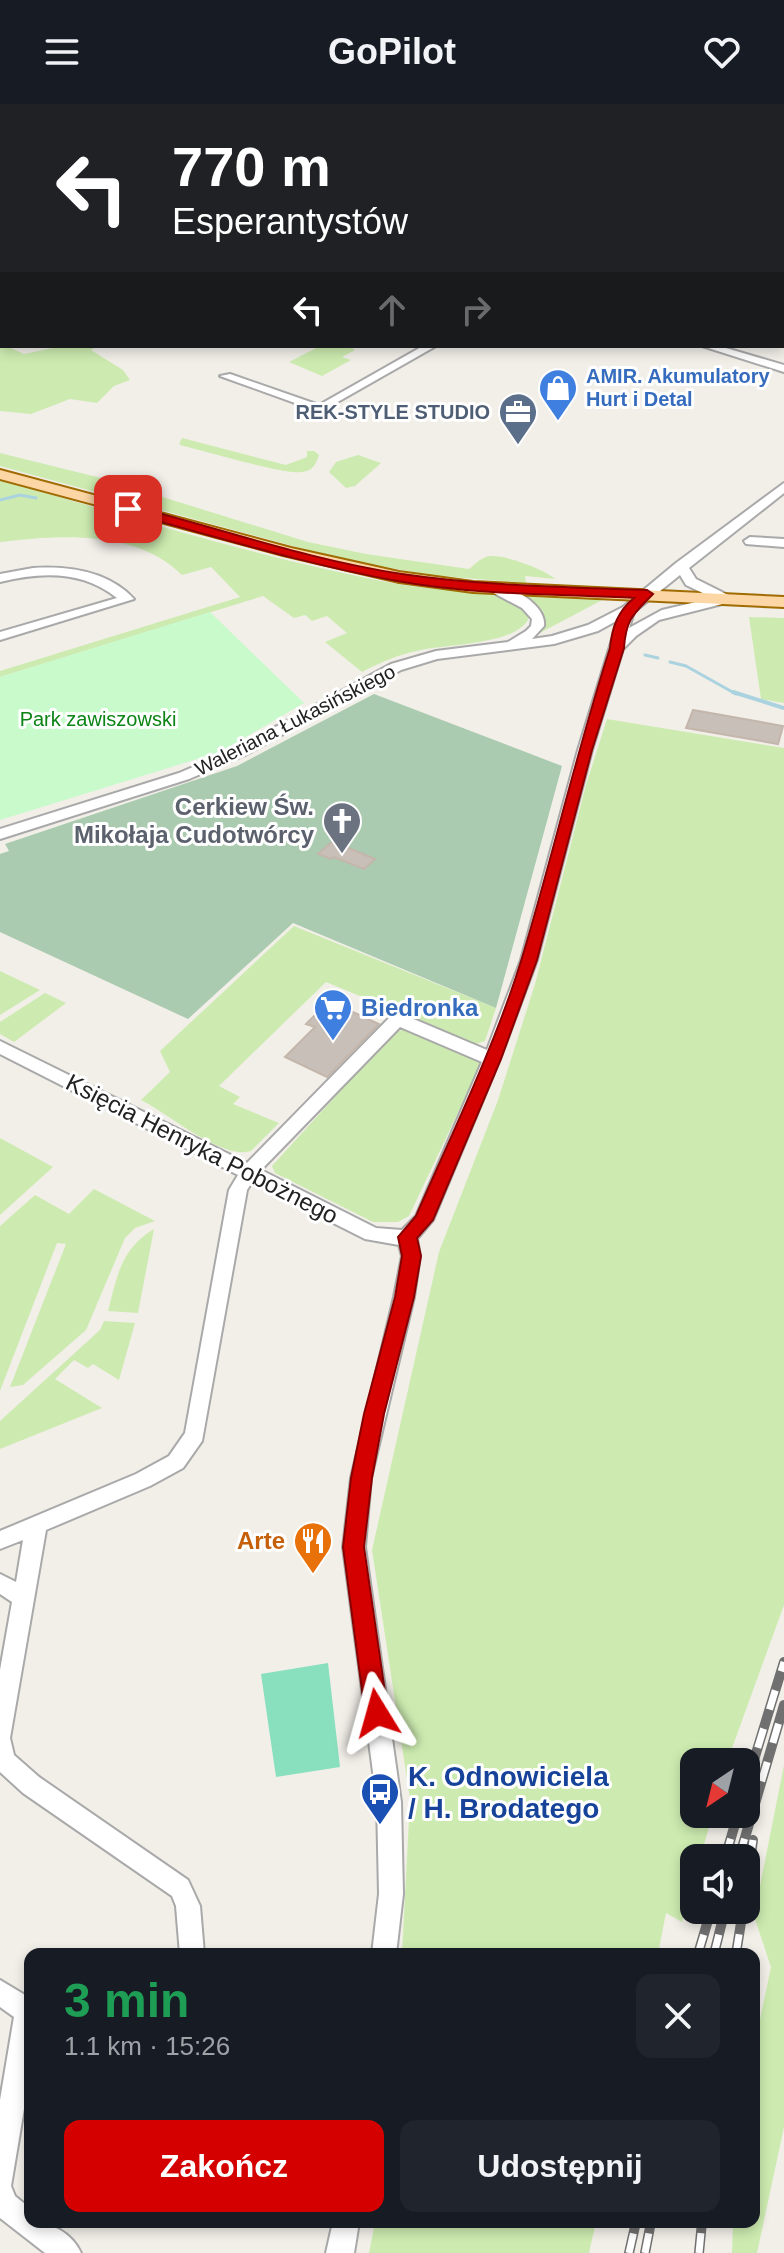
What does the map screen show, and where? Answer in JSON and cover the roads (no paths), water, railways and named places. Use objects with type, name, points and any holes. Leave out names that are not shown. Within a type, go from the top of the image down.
[{"type":"main road","points":[[0,474],[319,561],[399,577],[495,588],[784,602]]},
{"type":"street","points":[[226,376],[320,409],[427,348]]},
{"type":"street","points":[[714,348],[784,369]]},
{"type":"street","name":"Waleriana Łukasińskiego","points":[[0,834],[184,776],[240,752],[396,667],[436,655],[539,643],[578,634],[628,610],[784,487]]},
{"type":"street","points":[[750,541],[784,543]]},
{"type":"street","points":[[681,566],[691,582],[725,599]]},
{"type":"street","points":[[0,578],[25,571],[75,573],[106,582],[127,599],[0,636]]},
{"type":"street","name":"Waleriana Łukasińskiego","points":[[495,588],[525,601],[537,613],[538,620],[528,635],[501,646]]},
{"type":"street","points":[[617,648],[631,631],[650,617],[725,599]]},
{"type":"street","points":[[385,1948],[391,1894],[389,1802],[354,1547],[361,1478],[404,1297],[411,1256],[407,1237],[424,1220],[492,1059],[529,960],[585,750],[617,648],[618,632],[628,610]]},
{"type":"street","points":[[578,634],[605,638],[617,648]]},
{"type":"street","points":[[0,1540],[143,1480],[176,1462],[195,1435],[238,1190],[249,1172],[398,1019],[492,1059]]},
{"type":"street","name":"Księcia Henryka Pobożnego","points":[[3,1053],[372,1234],[407,1237]]},
{"type":"street","points":[[0,1734],[36,1526]]},
{"type":"street","points":[[0,1583],[25,1599]]},
{"type":"street","points":[[0,1742],[4,1761],[31,1785],[180,1888],[188,1906],[192,1948]]},
{"type":"street","points":[[0,1992],[24,2009]]},
{"type":"street","points":[[0,2182],[24,2030]]},
{"type":"street","points":[[0,2191],[3,2204],[24,2220]]},
{"type":"street","points":[[34,2228],[67,2253]]},
{"type":"street","points":[[340,2253],[345,2228]]},
{"type":"waterway","points":[[0,500],[20,495],[36,498]]},
{"type":"waterway","points":[[645,655],[658,658]]},
{"type":"waterway","points":[[670,662],[686,666],[736,694]]},
{"type":"waterway","points":[[733,692],[784,708]]},
{"type":"railway","points":[[758,1748],[784,1662]]},
{"type":"railway","points":[[743,1844],[784,1705]]},
{"type":"railway","points":[[729,1844],[734,1828]]},
{"type":"railway","points":[[752,1844],[753,1840]]},
{"type":"railway","points":[[700,1948],[707,1924]]},
{"type":"railway","points":[[716,1948],[722,1924]]},
{"type":"railway","points":[[737,1948],[741,1924]]},
{"type":"railway","points":[[629,2253],[635,2228]]},
{"type":"railway","points":[[645,2253],[650,2228]]},
{"type":"railway","points":[[699,2253],[701,2228]]},
{"type":"place","name":"AMIR. Akumulatory Hurt i Detal","points":[[558,422]]},
{"type":"place","name":"REK-STYLE STUDIO","points":[[518,446]]},
{"type":"place","name":"Cerkiew Św. Mikołaja Cudotwórcy","points":[[342,855]]},
{"type":"place","name":"Biedronka","points":[[333,1042]]},
{"type":"place","name":"Arte","points":[[313,1575]]},
{"type":"place","name":"K. Odnowiciela / H. Brodatego","points":[[380,1826]]},
{"type":"park label","name":"Park zawiszowski","points":[[98,719]]}]
